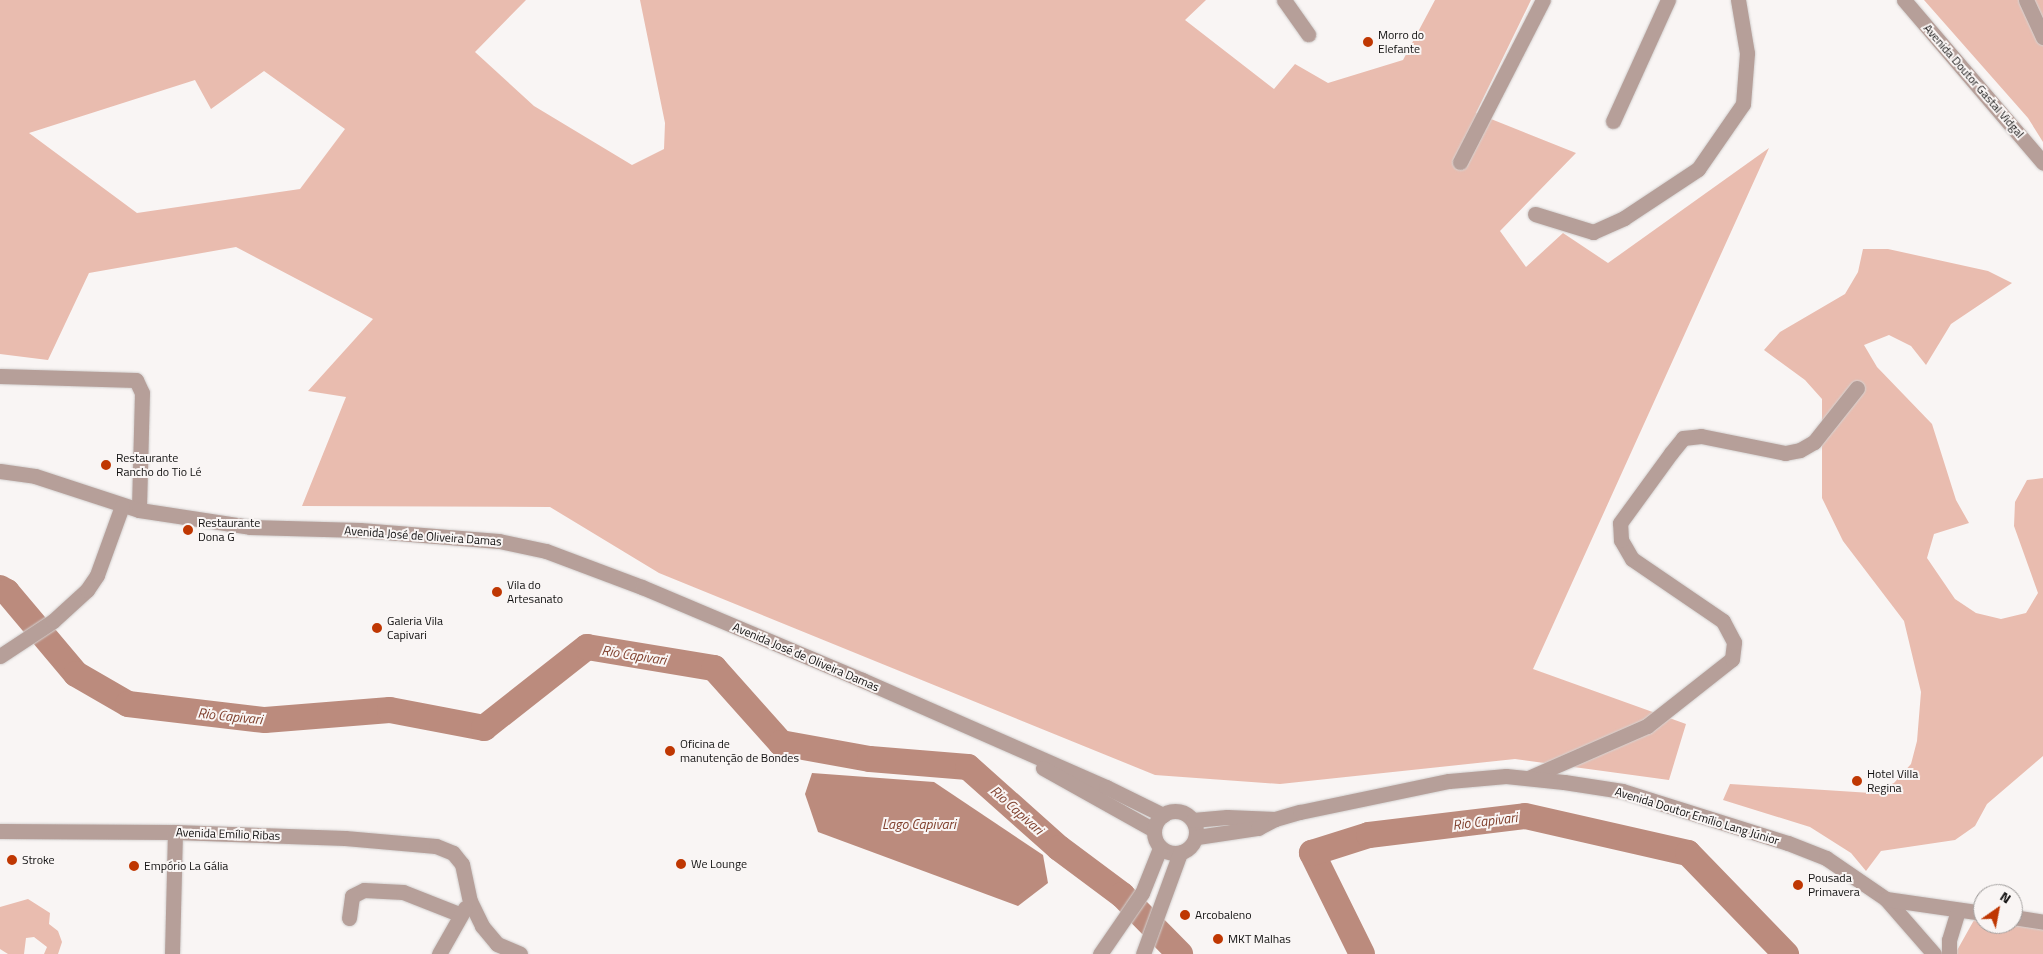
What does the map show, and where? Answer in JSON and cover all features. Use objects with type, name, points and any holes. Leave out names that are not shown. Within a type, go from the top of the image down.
[{"type":"street","points":[[1284,0],[1308,34]]},
{"type":"street","points":[[1460,162],[1542,0]]},
{"type":"street","points":[[1613,121],[1668,0]]},
{"type":"street","points":[[1535,214],[1593,232],[1624,218],[1698,169],[1743,104],[1747,53],[1738,0]]},
{"type":"street","name":"Avenida Doutor Gastal Vidgal","points":[[1904,0],[2043,163]]},
{"type":"street","points":[[2026,0],[2043,36]]},
{"type":"street","points":[[0,376],[136,380],[142,393],[139,510]]},
{"type":"street","points":[[1527,778],[1647,726],[1732,659],[1734,642],[1723,621],[1632,560],[1620,540],[1620,523],[1683,438],[1701,436],[1785,453],[1800,450],[1814,442],[1857,388]]},
{"type":"street","name":"Avenida José de Oliveira Damas","points":[[0,471],[35,476],[139,510],[250,527],[360,530],[500,541],[546,552],[642,587],[1106,787],[1163,815]]},
{"type":"street","points":[[0,656],[17,647],[53,621],[87,590],[97,575],[122,506]]},
{"type":"street","name":"Avenida José de Oliveira Damas","points":[[1022,752],[1041,767],[1154,830]]},
{"type":"street","name":"Avenida Doutor Emílio Lang Júnior","points":[[1193,820],[1227,817],[1275,819],[1449,781],[1506,776],[1622,791],[1788,843],[1826,858],[1886,899],[1934,954]]},
{"type":"street","points":[[1100,954],[1142,893],[1160,848],[1154,830],[1163,815],[1179,811],[1193,820],[1196,837],[1188,850],[1180,853],[1170,853],[1160,848]]},
{"type":"street","name":"Avenida Doutor Emílio Lang Júnior","points":[[1196,837],[1258,828],[1275,819]]},
{"type":"street","name":"Avenida Emílio Ribas","points":[[0,831],[175,832],[345,838],[436,846],[454,853],[462,864],[470,901]]},
{"type":"street","points":[[172,954],[175,832]]},
{"type":"street","points":[[1144,951],[1180,853]]},
{"type":"street","points":[[349,918],[352,896],[364,890],[404,892],[459,914]]},
{"type":"street","points":[[1886,899],[1973,912]]},
{"type":"street","points":[[439,954],[459,914],[470,901],[482,926],[497,944],[520,954]]},
{"type":"street","points":[[1950,954],[1949,940],[1958,911]]},
{"type":"street","points":[[2023,919],[2043,922]]},
{"type":"shaded area","points":[[0,0],[526,0],[475,52],[534,106],[632,165],[664,149],[665,123],[640,0],[1206,0],[1185,20],[1274,89],[1295,64],[1328,83],[1403,60],[1435,0],[1531,0],[1476,113],[1576,153],[1500,231],[1526,267],[1563,233],[1608,263],[1769,148],[1533,669],[1686,724],[1669,780],[1515,759],[1280,784],[1155,775],[659,573],[550,507],[302,506],[346,397],[308,391],[373,319],[236,247],[89,273],[48,360],[0,354]],"holes":[[[264,71],[345,129],[300,189],[137,213],[29,133],[195,80],[211,109]]]},
{"type":"shaded area","points":[[1924,0],[2043,0],[2043,142],[2028,118]]},
{"type":"shaded area","points":[[1863,249],[1888,249],[1988,271],[2012,283],[1951,324],[1926,365],[1911,346],[1889,335],[1864,345],[1877,367],[1932,424],[1956,500],[1969,523],[1934,534],[1927,558],[1955,599],[1976,613],[2001,619],[2026,613],[2038,593],[2014,526],[2015,502],[2027,480],[2043,478],[2043,756],[1987,804],[1975,826],[1955,840],[1881,851],[1866,871],[1851,853],[1810,827],[1723,800],[1730,784],[1871,793],[1894,783],[1911,764],[1917,741],[1921,692],[1904,621],[1843,541],[1822,498],[1822,399],[1805,380],[1764,350],[1780,332],[1845,294],[1858,272]]},
{"type":"shaded area","points":[[28,899],[50,913],[49,924],[58,931],[62,942],[58,954],[44,954],[47,947],[34,937],[26,938],[24,954],[8,954],[0,949],[0,907]]},
{"type":"shaded area","points":[[1973,922],[1973,934],[2023,934],[2023,924],[2043,924],[2043,954],[1955,954]]},
{"type":"water","name":"Lago Capivari","points":[[812,773],[934,782],[1043,855],[1048,883],[1018,906],[818,832],[805,794]]},
{"type":"waterway","name":"Rio Capivari","points":[[0,588],[7,592],[76,674],[128,704],[265,720],[390,710],[484,728],[587,647],[714,668],[781,743],[870,759],[968,767],[1059,848],[1122,895],[1180,954]]},
{"type":"waterway","name":"Rio Capivari","points":[[1362,954],[1312,853],[1369,835],[1525,816],[1688,853],[1786,954]]},
{"type":"place","name":"Morro do Elefante","points":[[1368,42]]},
{"type":"place","name":"Restaurante Rancho do Tio Lé","points":[[106,465]]},
{"type":"place","name":"Restaurante Dona G","points":[[188,530]]},
{"type":"place","name":"Vila do Artesanato","points":[[497,592]]},
{"type":"place","name":"Galeria Vila Capivari","points":[[377,628]]},
{"type":"place","name":"Oficina de manutenção de Bondes","points":[[670,751]]},
{"type":"place","name":"Hotel Villa Regina","points":[[1857,781]]},
{"type":"place","name":"Stroke","points":[[12,860]]},
{"type":"place","name":"We Lounge","points":[[681,864]]},
{"type":"place","name":"Empório La Gália","points":[[134,866]]},
{"type":"place","name":"Pousada Primavera","points":[[1798,885]]},
{"type":"place","name":"Arcobaleno","points":[[1185,915]]},
{"type":"place","name":"MKT Malhas","points":[[1218,939]]}]
